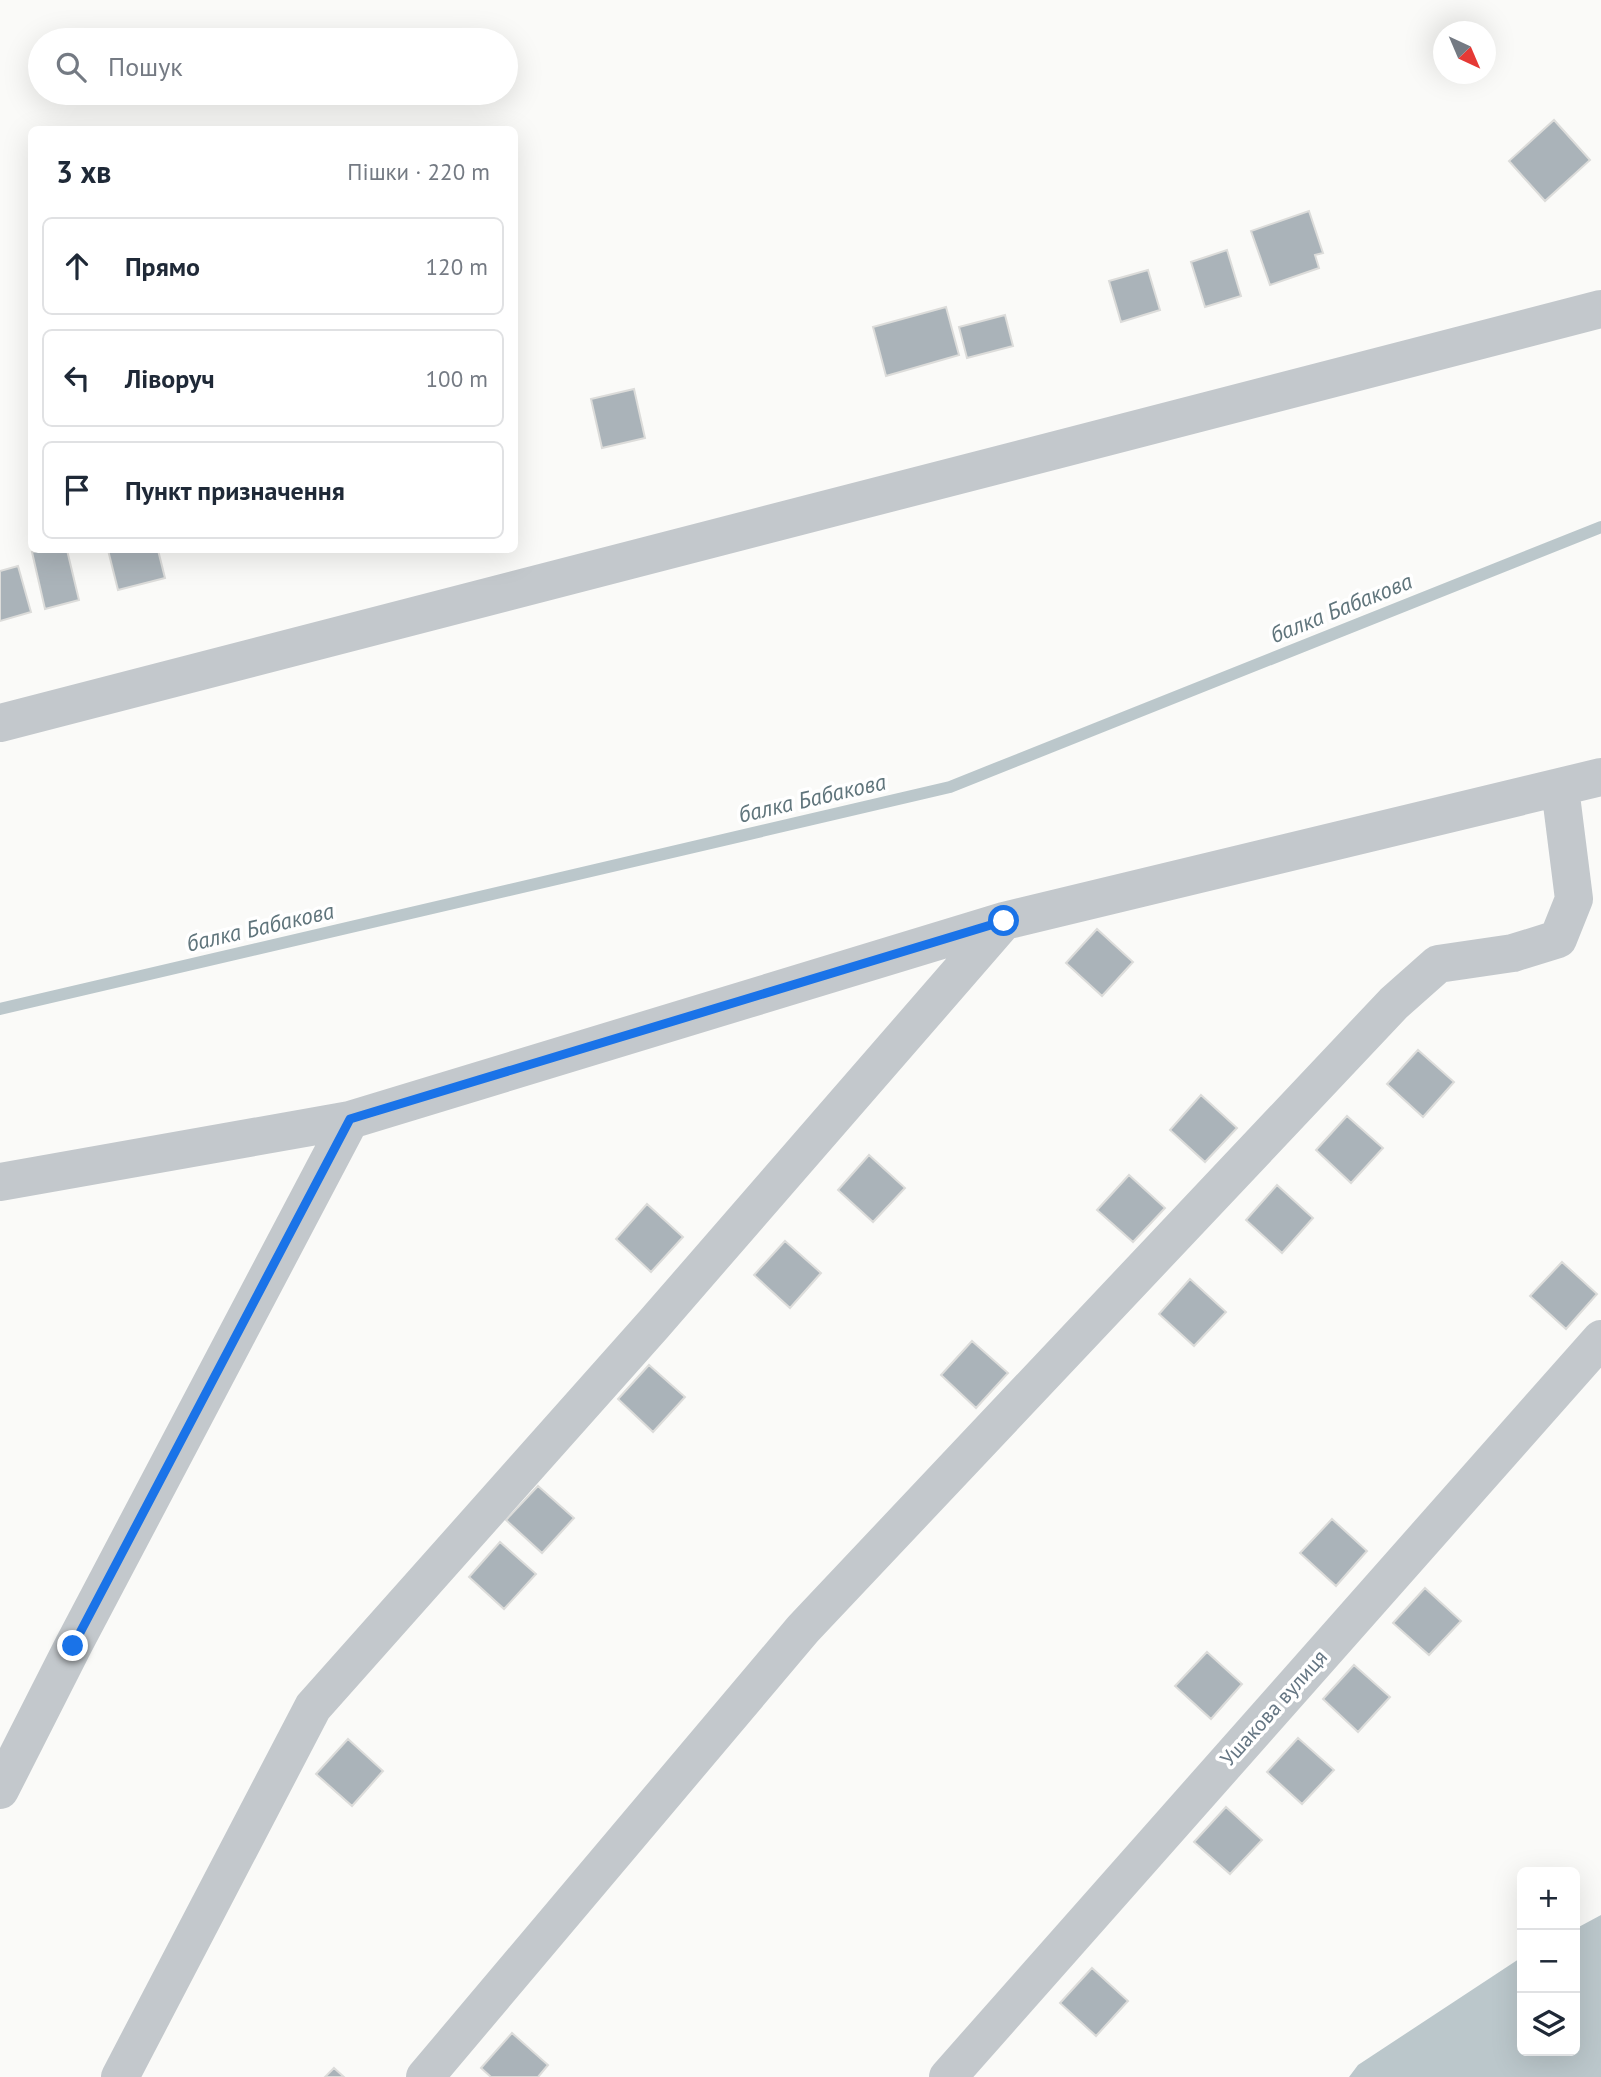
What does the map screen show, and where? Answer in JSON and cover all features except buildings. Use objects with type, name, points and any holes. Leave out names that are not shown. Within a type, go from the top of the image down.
[{"type":"street","points":[[0,723],[1601,309]]},
{"type":"street","points":[[0,1182],[350,1119],[1004,921],[1601,777]]},
{"type":"street","points":[[425,2077],[803,1629],[1394,1003],[1438,964],[1513,953],[1558,939],[1574,900],[1560,788]]},
{"type":"street","points":[[120,2077],[313,1707],[653,1325],[1004,921]]},
{"type":"street","points":[[0,1790],[350,1119]]},
{"type":"street","name":"Ушакова вулиця","points":[[948,2077],[1601,1339]]},
{"type":"shaded area","points":[[1601,1915],[1601,2077],[1349,2077],[1358,2065],[1517,1960],[1517,2056],[1580,2056],[1580,1926]]},
{"type":"waterway","name":"балка Бабакова","points":[[0,1009],[950,787],[1601,527]]},
{"type":"route","points":[[73,1646],[350,1119],[1004,921]]}]
